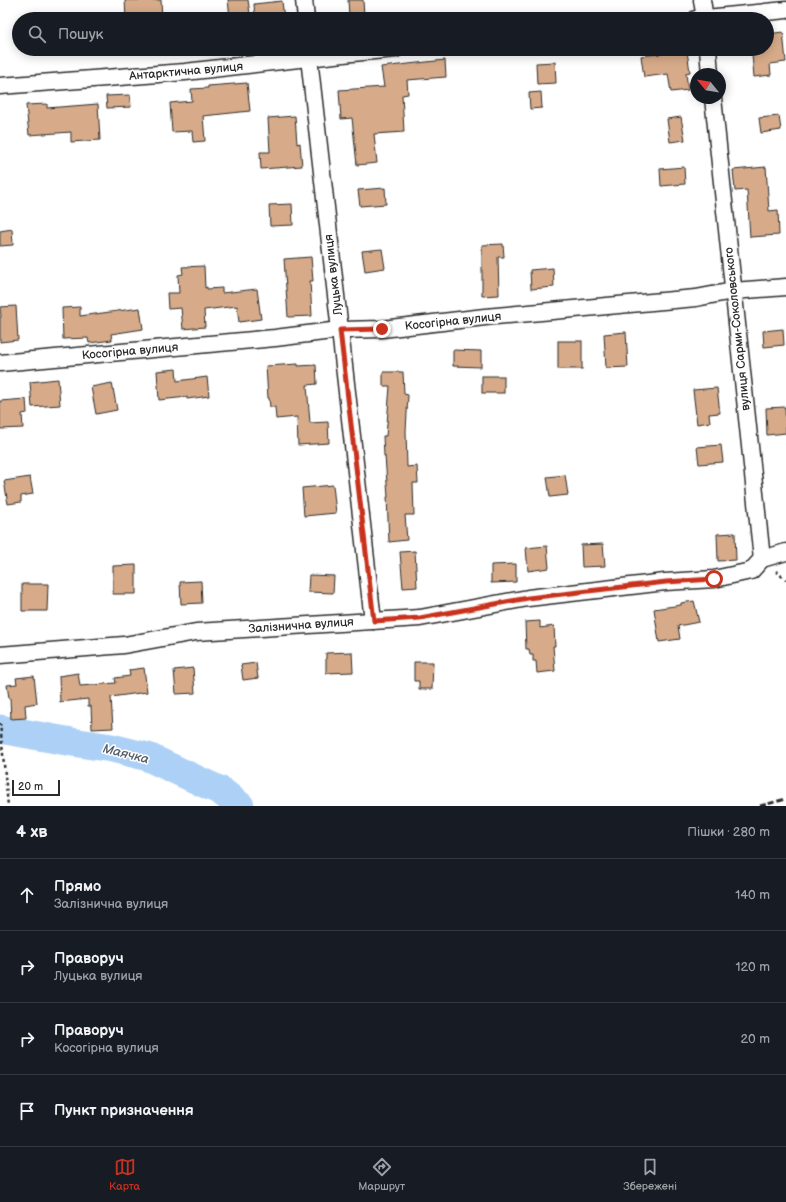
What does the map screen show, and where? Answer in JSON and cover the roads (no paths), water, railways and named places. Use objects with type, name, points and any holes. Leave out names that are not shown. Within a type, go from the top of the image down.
[{"type":"street","points":[[304,0],[305,12]]},
{"type":"street","points":[[702,0],[702,12]]},
{"type":"street","points":[[765,12],[786,10]]},
{"type":"street","name":"Антарктична вулиця","points":[[0,86],[185,72],[289,56]]},
{"type":"street","name":"Луцька вулиця","points":[[308,56],[374,621]]},
{"type":"street","points":[[709,56],[710,68]]},
{"type":"street","name":"вулиця Сарми-Соколовського","points":[[714,104],[762,559]]},
{"type":"street","name":"Косогірна вулиця","points":[[0,363],[275,338],[340,330],[382,329],[516,314],[696,298],[733,291],[786,287]]},
{"type":"street","name":"Залізнична вулиця","points":[[0,655],[124,645],[196,632],[420,618],[528,598],[666,582],[714,579],[751,571],[762,559],[786,552]]},
{"type":"waterway","name":"Маячка","points":[[0,729],[112,748],[148,757],[221,791],[240,806]]},
{"type":"railway","points":[[760,806],[786,799]]}]
